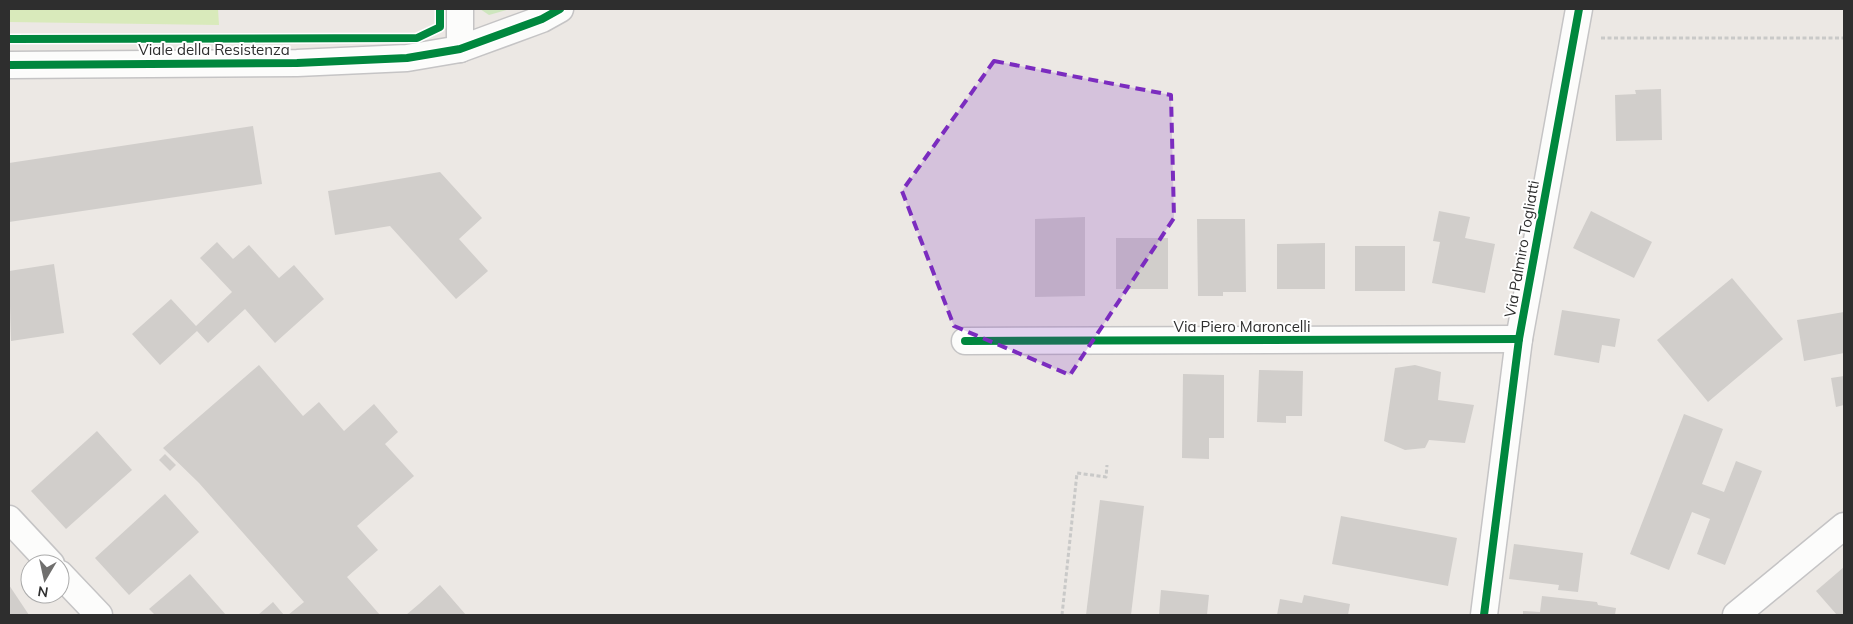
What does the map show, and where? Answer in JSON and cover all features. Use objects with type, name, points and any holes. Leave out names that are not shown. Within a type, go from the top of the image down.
[{"type":"street","points":[[460,9],[460,49]]},
{"type":"street","name":"Viale della Resistenza","points":[[9,65],[297,63],[407,58],[460,49],[542,19],[560,9]]},
{"type":"street","name":"Via Palmiro Togliatti","points":[[1484,615],[1519,339],[1578,9]]},
{"type":"street","name":"Via Piero Maroncelli","points":[[965,341],[1519,339]]},
{"type":"street","points":[[9,519],[42,554]]},
{"type":"street","points":[[1736,615],[1844,526]]},
{"type":"street","points":[[70,585],[99,615]]},
{"type":"path","points":[[1595,38],[1844,38]]},
{"type":"path","points":[[1062,615],[1077,473],[1106,477],[1107,465]]},
{"type":"highlighted area","points":[[994,61],[1171,95],[1174,218],[1070,375],[954,326],[902,191]]},
{"type":"green space","points":[[9,9],[218,9],[219,25],[9,22]]},
{"type":"green space","points":[[480,9],[510,9],[489,15]]},
{"type":"building","points":[[1661,89],[1662,140],[1616,141],[1615,95],[1636,94],[1635,90]]},
{"type":"building","points":[[253,126],[262,184],[9,222],[9,163]]},
{"type":"building","points":[[440,172],[482,218],[459,239],[488,271],[456,299],[390,226],[335,235],[328,191]]},
{"type":"building","points":[[1439,211],[1470,217],[1465,238],[1495,244],[1485,293],[1432,283],[1440,242],[1433,241]]},
{"type":"building","points":[[1591,211],[1652,242],[1634,278],[1573,248]]},
{"type":"building","points":[[1085,217],[1085,296],[1035,297],[1035,219]]},
{"type":"building","points":[[1197,219],[1245,219],[1246,292],[1223,292],[1223,296],[1198,296]]},
{"type":"building","points":[[1116,238],[1168,238],[1168,289],[1116,289]]},
{"type":"building","points":[[217,242],[233,259],[249,245],[279,278],[294,265],[324,299],[275,343],[245,309],[208,343],[197,331],[160,365],[132,334],[171,299],[196,326],[232,292],[200,258]]},
{"type":"building","points":[[1325,243],[1325,289],[1277,289],[1277,244]]},
{"type":"building","points":[[1355,246],[1405,246],[1405,291],[1355,291]]},
{"type":"building","points":[[54,264],[64,333],[11,341],[9,271]]},
{"type":"building","points":[[1732,278],[1783,339],[1708,402],[1657,340]]},
{"type":"building","points":[[1562,310],[1620,319],[1615,347],[1602,345],[1599,363],[1554,355]]},
{"type":"building","points":[[1844,312],[1844,353],[1804,361],[1797,320]]},
{"type":"building","points":[[259,365],[303,416],[319,402],[344,431],[374,404],[398,432],[385,444],[414,476],[357,526],[378,550],[347,577],[380,615],[288,615],[304,602],[199,483],[163,448]]},
{"type":"building","points":[[1415,365],[1441,372],[1438,400],[1474,405],[1465,443],[1429,440],[1425,448],[1405,450],[1384,441],[1395,368]]},
{"type":"building","points":[[1259,370],[1303,371],[1302,416],[1286,416],[1286,423],[1257,422]]},
{"type":"building","points":[[1183,374],[1224,375],[1224,438],[1209,438],[1209,459],[1182,458]]},
{"type":"building","points":[[1844,376],[1844,405],[1836,407],[1831,378]]},
{"type":"building","points":[[1684,414],[1723,429],[1702,484],[1724,492],[1736,461],[1762,471],[1725,565],[1697,554],[1710,519],[1692,512],[1669,570],[1630,554]]},
{"type":"building","points":[[97,431],[132,470],[66,529],[31,491]]},
{"type":"building","points":[[165,454],[176,465],[170,471],[159,460]]},
{"type":"building","points":[[165,494],[199,532],[129,595],[95,558]]},
{"type":"building","points":[[1100,500],[1144,506],[1131,615],[1086,615]]},
{"type":"building","points":[[1341,516],[1457,538],[1448,586],[1332,564]]},
{"type":"building","points":[[1514,544],[1583,553],[1578,592],[1558,590],[1559,585],[1509,579]]},
{"type":"building","points":[[1844,567],[1844,615],[1837,615],[1816,591]]},
{"type":"building","points":[[190,574],[226,615],[155,615],[149,609]]},
{"type":"building","points":[[9,585],[29,615],[9,615]]},
{"type":"building","points":[[440,585],[466,615],[406,615],[419,604]]},
{"type":"building","points":[[1161,590],[1209,595],[1207,615],[1159,615]]},
{"type":"building","points":[[1304,595],[1350,604],[1348,615],[1277,615],[1280,599],[1302,603]]},
{"type":"building","points":[[1542,596],[1597,602],[1598,605],[1616,608],[1615,615],[1523,615],[1523,611],[1540,612]]},
{"type":"building","points":[[273,602],[284,615],[258,615]]},
{"type":"cycle path","points":[[9,39],[417,38],[440,27],[440,9]]},
{"type":"cycle path","points":[[9,65],[297,63],[407,58],[460,49],[542,19],[560,9]]},
{"type":"cycle path","points":[[1484,615],[1519,339],[1579,9]]},
{"type":"cycle path","points":[[965,341],[1519,339]]}]
